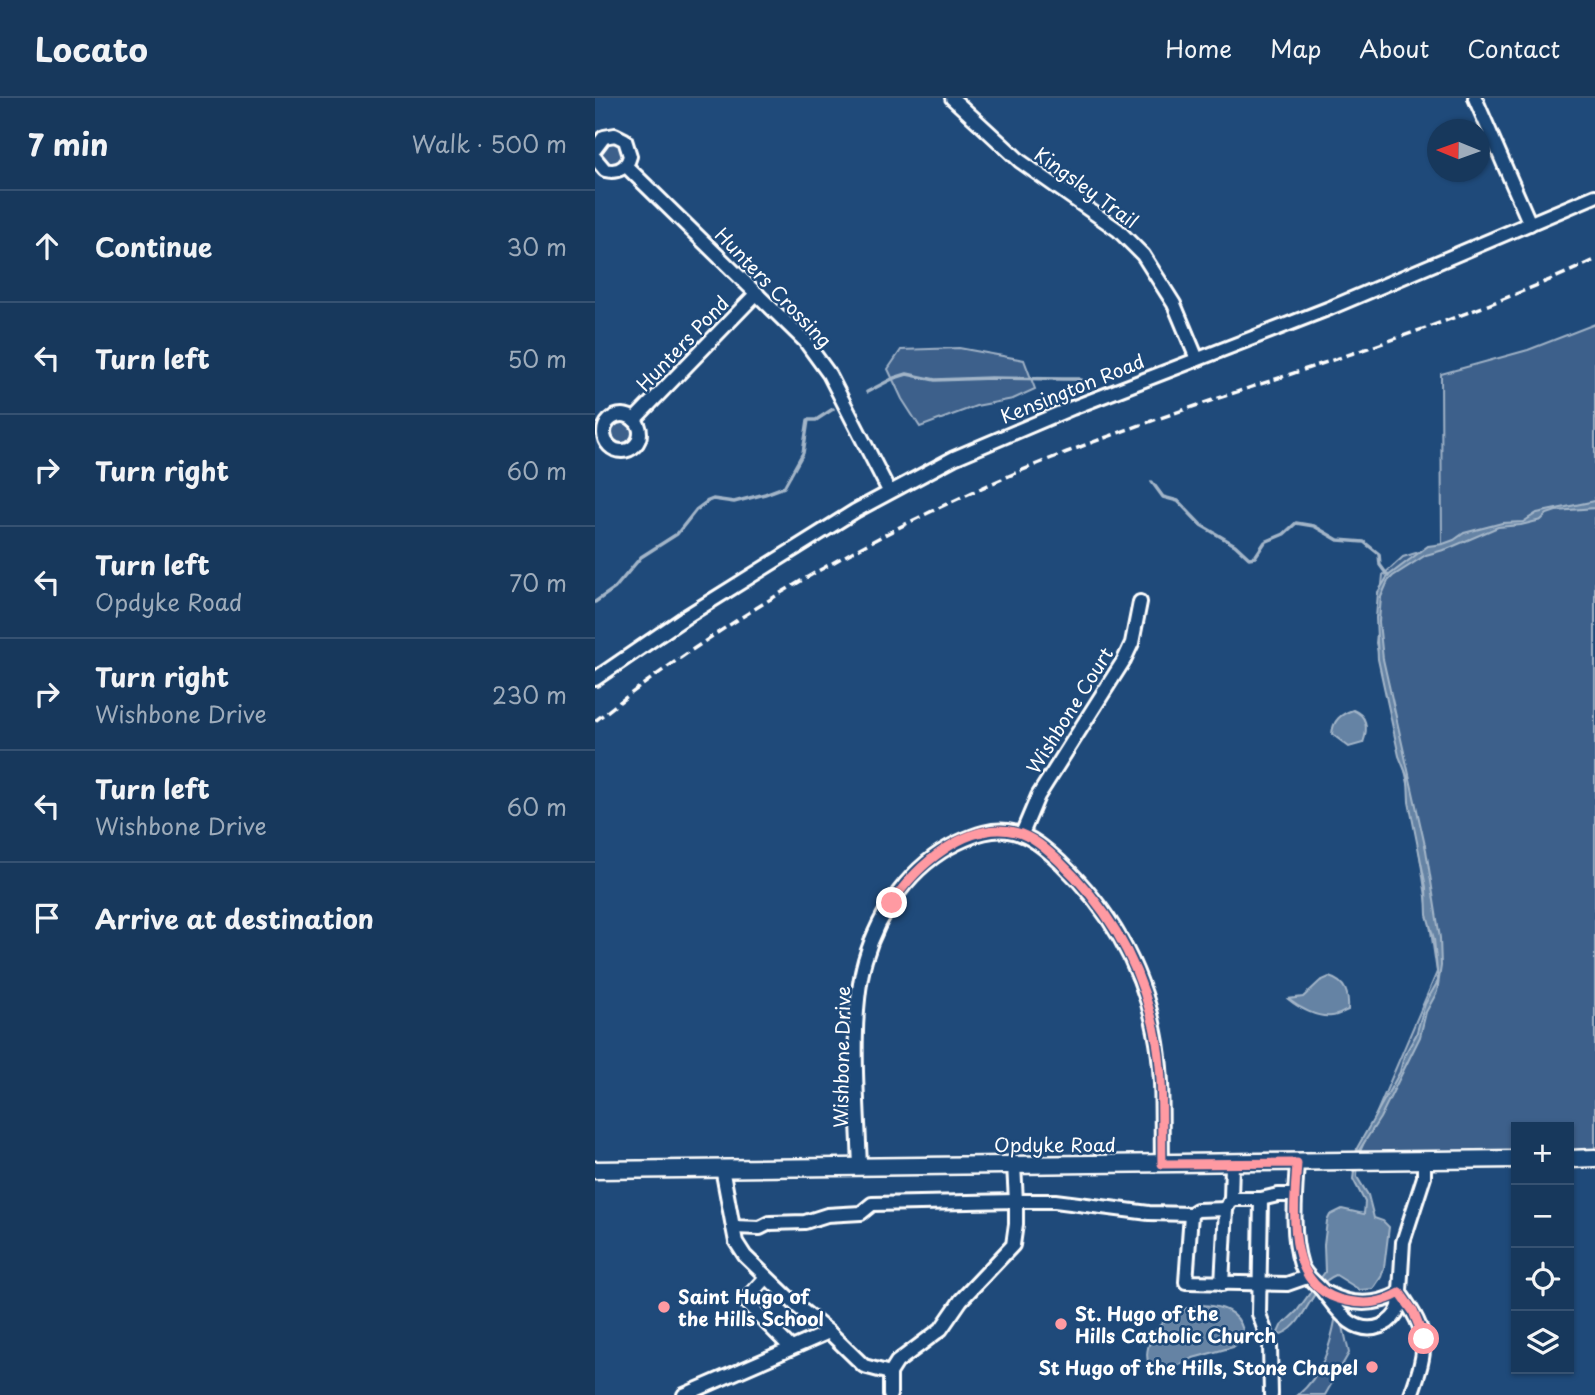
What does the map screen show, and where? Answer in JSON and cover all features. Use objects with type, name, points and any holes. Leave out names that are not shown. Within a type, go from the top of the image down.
[{"type":"main road","points":[[1574,1158],[1595,1158]]},
{"type":"main road","name":"Opdyke Road","points":[[595,1170],[1511,1159]]},
{"type":"street","name":"Kingsley Trail","points":[[953,98],[1020,161],[1118,230],[1143,255],[1170,295],[1197,359]]},
{"type":"street","points":[[1475,98],[1529,224]]},
{"type":"street","points":[[595,149],[604,137],[609,135],[620,137],[630,150],[626,166],[616,171],[605,170],[595,158]]},
{"type":"street","name":"Hunters Crossing","points":[[626,166],[798,333],[823,365],[889,491]]},
{"type":"street","name":"Kensington Road","points":[[595,679],[687,615],[889,491],[1004,436],[1342,303],[1595,196]]},
{"type":"street","name":"Hunters Pond","points":[[634,420],[757,293]]},
{"type":"street","name":"Wishbone Court","points":[[1022,834],[1038,796],[1124,660],[1132,643],[1140,602]]},
{"type":"street","name":"Wishbone Drive","points":[[860,1167],[857,1044],[860,992],[866,958],[879,926],[911,876],[940,852],[985,832],[1006,830],[1022,834]]},
{"type":"street","points":[[1022,834],[1049,852],[1085,888],[1111,921],[1131,957],[1148,1004],[1158,1046],[1162,1164]]},
{"type":"street","points":[[1297,1163],[1295,1195],[1298,1252],[1302,1267],[1350,1323],[1363,1328],[1376,1328],[1390,1321],[1399,1307],[1403,1242],[1424,1177],[1424,1161]]},
{"type":"street","points":[[1222,1284],[1232,1164]]},
{"type":"street","points":[[890,1395],[890,1373],[897,1362],[941,1329],[961,1300],[1013,1245],[1016,1224],[1014,1165]]},
{"type":"street","points":[[722,1168],[740,1250],[864,1366],[890,1373]]},
{"type":"street","points":[[733,1227],[760,1228],[770,1223],[805,1222],[827,1215],[861,1213],[872,1204],[1045,1200],[1149,1213],[1191,1214],[1197,1210],[1278,1195],[1295,1195]]},
{"type":"street","points":[[1261,1199],[1259,1314],[1270,1345],[1271,1395]]},
{"type":"street","points":[[1191,1214],[1186,1282],[1315,1284],[1341,1300],[1362,1304],[1383,1301],[1400,1293]]},
{"type":"street","points":[[766,1277],[749,1296],[748,1304],[791,1348]]},
{"type":"street","points":[[1400,1293],[1413,1311],[1424,1339],[1425,1349],[1411,1395]]},
{"type":"street","points":[[684,1395],[829,1332]]},
{"type":"shaded area","points":[[612,142],[620,145],[623,153],[620,161],[612,164],[604,161],[601,153],[604,145]]},
{"type":"shaded area","points":[[1595,324],[1595,1150],[1574,1150],[1574,1122],[1511,1122],[1511,1151],[1359,1154],[1437,972],[1412,801],[1376,643],[1383,575],[1403,557],[1442,545],[1441,374],[1528,350]]},
{"type":"shaded area","points":[[959,348],[1024,360],[1035,389],[1013,399],[976,406],[920,427],[902,399],[888,369],[901,350]]},
{"type":"shaded area","points":[[622,422],[630,425],[633,433],[630,441],[622,444],[614,441],[611,433],[614,425]]},
{"type":"shaded area","points":[[1595,501],[1595,508],[1556,511],[1541,520],[1498,527],[1426,555],[1393,576],[1381,597],[1379,622],[1383,659],[1426,850],[1440,938],[1441,966],[1437,992],[1426,1012],[1420,1037],[1380,1118],[1358,1152],[1357,1177],[1368,1195],[1374,1218],[1389,1227],[1381,1277],[1373,1289],[1360,1290],[1336,1275],[1319,1288],[1295,1325],[1277,1335],[1281,1326],[1297,1311],[1325,1272],[1324,1245],[1330,1215],[1342,1209],[1364,1214],[1365,1202],[1353,1179],[1357,1148],[1400,1072],[1404,1056],[1416,1035],[1425,1004],[1438,981],[1434,939],[1427,915],[1426,887],[1409,802],[1408,778],[1399,756],[1378,659],[1378,592],[1388,576],[1428,546],[1443,544],[1464,533],[1502,523],[1523,522],[1537,513]]},
{"type":"shaded area","points":[[1353,710],[1364,719],[1366,733],[1363,743],[1349,747],[1332,734],[1338,718]]},
{"type":"shaded area","points":[[1329,977],[1343,985],[1348,999],[1348,1010],[1334,1016],[1314,1014],[1288,999],[1303,997],[1320,981]]},
{"type":"shaded area","points":[[1202,1305],[1222,1308],[1237,1318],[1243,1330],[1239,1342],[1233,1347],[1193,1358],[1167,1371],[1152,1369],[1147,1354],[1152,1338],[1162,1323],[1178,1311]]},
{"type":"shaded area","points":[[1336,1316],[1342,1322],[1349,1353],[1325,1395],[1298,1395],[1314,1378],[1324,1359]]},
{"type":"waterway","points":[[867,392],[907,374],[935,380],[1078,379],[1086,382]]},
{"type":"waterway","points":[[595,602],[615,588],[641,557],[677,534],[696,510],[708,501],[713,499],[734,502],[784,487],[803,453],[808,420],[816,420],[833,409]]},
{"type":"waterway","points":[[1152,482],[1163,497],[1178,501],[1201,525],[1235,545],[1249,558],[1255,557],[1265,542],[1284,534],[1296,523],[1314,526],[1338,540],[1364,542],[1379,554],[1380,565],[1388,576]]},
{"type":"railway","points":[[595,721],[650,680],[763,604],[821,569],[942,506],[1067,452],[1399,337],[1531,288],[1595,260]]},
{"type":"place","name":"Saint Hugo of the Hills School","points":[[664,1307]]},
{"type":"place","name":"St. Hugo of the Hills Catholic Church","points":[[1061,1324]]},
{"type":"place","name":"St Hugo of the Hills, Stone Chapel","points":[[1372,1367]]},
{"type":"route","points":[[892,903],[911,876],[927,861],[950,846],[985,832],[1006,830],[1022,834],[1049,852],[1103,909],[1125,944],[1145,993],[1159,1056],[1162,1164],[1297,1163],[1295,1207],[1298,1252],[1307,1277],[1322,1290],[1341,1300],[1362,1304],[1377,1303],[1400,1293],[1413,1311],[1424,1339]]}]
